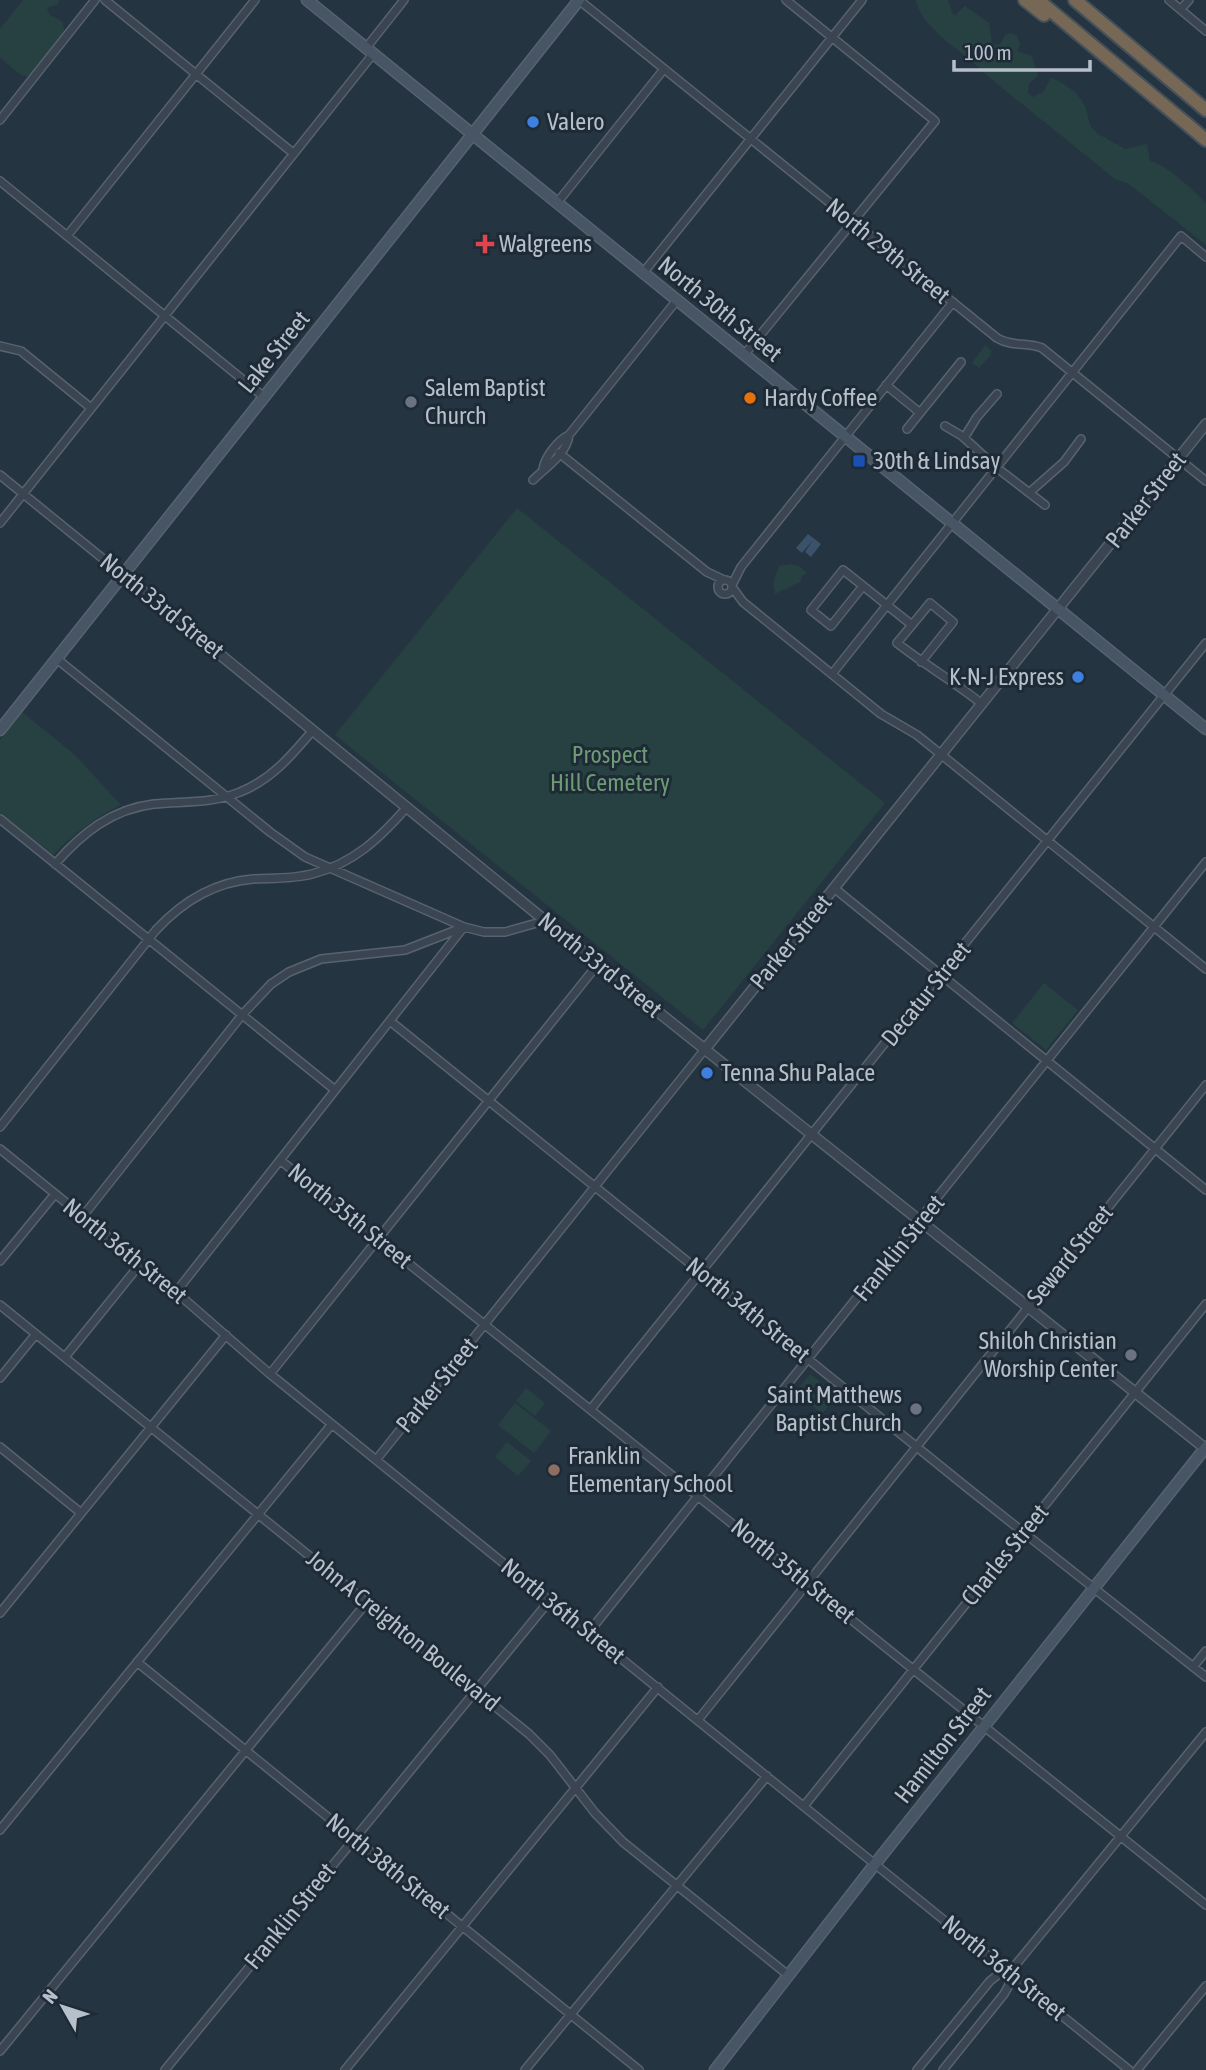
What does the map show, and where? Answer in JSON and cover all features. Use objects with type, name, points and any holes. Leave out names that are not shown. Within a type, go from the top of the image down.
[{"type":"highway","points":[[1025,0],[1165,106]]},
{"type":"highway","points":[[1038,0],[1206,140]]},
{"type":"highway","points":[[1075,0],[1206,110]]},
{"type":"highway","points":[[1088,0],[1180,88]]},
{"type":"main road","name":"North 30th Street","points":[[307,0],[1206,729]]},
{"type":"main road","name":"Lake Street","points":[[0,730],[579,0]]},
{"type":"main road","name":"Hamilton Street","points":[[715,2070],[1093,1587],[1206,1448]]},
{"type":"street","points":[[0,120],[95,0]]},
{"type":"street","points":[[105,0],[293,153]]},
{"type":"street","points":[[67,236],[255,0]]},
{"type":"street","points":[[0,523],[293,153],[404,0]]},
{"type":"street","name":"North 29th Street","points":[[579,0],[1001,341],[1038,346],[1206,481]]},
{"type":"street","points":[[744,355],[935,121],[786,0]]},
{"type":"street","points":[[643,273],[862,0]]},
{"type":"street","points":[[1170,0],[1206,31]]},
{"type":"street","points":[[1181,9],[1189,0]]},
{"type":"street","points":[[557,203],[664,69]]},
{"type":"street","points":[[0,181],[264,397]]},
{"type":"street","points":[[832,674],[1181,236],[1206,257]]},
{"type":"street","points":[[543,469],[545,460],[562,439],[569,435],[677,300]]},
{"type":"street","points":[[722,592],[719,585],[728,583],[953,302]]},
{"type":"street","points":[[0,346],[14,348],[28,356],[91,408]]},
{"type":"street","points":[[907,429],[961,362]]},
{"type":"street","points":[[886,385],[919,412]]},
{"type":"street","points":[[964,438],[977,417],[998,394]]},
{"type":"street","name":"Parker Street","points":[[376,1460],[1206,424]]},
{"type":"street","points":[[945,426],[964,438],[1045,505]]},
{"type":"street","points":[[533,480],[543,469],[550,466],[568,443],[569,435]]},
{"type":"street","points":[[1030,492],[1064,462],[1081,439]]},
{"type":"street","points":[[559,453],[707,572],[728,583],[743,602],[881,714],[914,733],[1206,970]]},
{"type":"street","name":"North 33rd Street","points":[[0,475],[544,921],[1206,1448]]},
{"type":"street","points":[[863,586],[831,626],[811,610],[843,570],[912,625]]},
{"type":"street","points":[[707,572],[722,592],[743,602]]},
{"type":"street","points":[[722,592],[729,593],[728,583]]},
{"type":"street","points":[[921,662],[953,622],[930,603],[897,643],[921,662],[982,704]]},
{"type":"street","name":"Decatur Street","points":[[591,1409],[1206,643]]},
{"type":"street","points":[[57,659],[305,858],[464,927],[484,932],[505,932],[544,921]]},
{"type":"street","points":[[55,864],[89,830],[120,812],[155,804],[205,802],[239,793],[266,778],[293,754],[313,730]]},
{"type":"street","points":[[0,1127],[148,939],[179,908],[215,887],[243,880],[303,876],[329,869],[369,846],[407,807]]},
{"type":"street","points":[[0,819],[335,1090]]},
{"type":"street","name":"Franklin Street","points":[[589,1632],[1206,862]]},
{"type":"street","points":[[834,888],[1206,1190]]},
{"type":"street","points":[[83,1216],[242,1015],[271,984],[306,964],[337,956],[405,950],[464,927]]},
{"type":"street","points":[[176,1292],[464,927]]},
{"type":"street","points":[[270,1374],[598,964]]},
{"type":"street","name":"North 34th Street","points":[[390,1021],[1206,1677]]},
{"type":"street","name":"Seward Street","points":[[698,1720],[1206,1085]]},
{"type":"street","name":"North 36th Street","points":[[0,1149],[176,1292],[270,1374],[1129,2070]]},
{"type":"street","name":"North 35th Street","points":[[280,1160],[1206,1905]]},
{"type":"street","points":[[0,1261],[55,1194]]},
{"type":"street","points":[[65,1357],[141,1263]]},
{"type":"street","name":"Charles Street","points":[[804,1806],[1206,1304]]},
{"type":"street","name":"John A Creighton Boulevard","points":[[0,1305],[476,1690],[539,1744],[623,1842],[788,1975]]},
{"type":"street","points":[[0,1378],[36,1334]]},
{"type":"street","points":[[0,1613],[226,1335]]},
{"type":"street","points":[[0,1830],[332,1424]]},
{"type":"street","points":[[0,1447],[81,1513]]},
{"type":"street","name":"Franklin Street","points":[[165,2070],[550,1600]]},
{"type":"street","points":[[0,2051],[367,1602]]},
{"type":"street","points":[[1193,1667],[1206,1651]]},
{"type":"street","name":"North 38th Street","points":[[137,1662],[639,2070]]},
{"type":"street","points":[[345,2070],[658,1687]]},
{"type":"street","points":[[943,2070],[1004,1994],[1009,1985],[1009,1973],[1206,1732]]},
{"type":"street","points":[[525,2070],[767,1776]]},
{"type":"street","points":[[917,2070],[990,1981],[999,1974],[1009,1973]]},
{"type":"street","points":[[1137,2070],[1206,1986]]},
{"type":"green space","points":[[23,0],[60,0],[57,5],[47,9],[50,15],[63,22],[64,32],[31,77],[21,75],[0,58],[0,29]]},
{"type":"green space","points":[[916,0],[948,0],[955,15],[965,6],[989,23],[992,43],[996,45],[1001,43],[1005,35],[1011,33],[1017,36],[1020,43],[1017,51],[1032,56],[1038,75],[1029,84],[1028,93],[1033,97],[1043,92],[1051,78],[1056,80],[1079,97],[1085,106],[1091,126],[1098,134],[1125,149],[1147,144],[1150,161],[1173,173],[1206,203],[1206,245],[1129,184],[1115,179],[985,74],[926,21]]},
{"type":"green space","points":[[985,345],[991,350],[991,355],[979,368],[972,363]]},
{"type":"green space","name":"Prospect Hill Cemetery","points":[[517,508],[885,803],[703,1030],[335,735]]},
{"type":"green space","points":[[779,566],[799,566],[807,573],[802,576],[800,582],[775,594],[773,584]]},
{"type":"green space","points":[[22,712],[75,755],[121,805],[85,827],[53,855],[0,813],[0,740]]},
{"type":"green space","points":[[1044,983],[1078,1010],[1046,1050],[1012,1023]]},
{"type":"green space","points":[[810,1374],[837,1395],[822,1414],[795,1392]]},
{"type":"green space","points":[[526,1388],[545,1403],[535,1416],[516,1401]]},
{"type":"green space","points":[[515,1403],[551,1431],[534,1453],[498,1425]]},
{"type":"green space","points":[[507,1442],[531,1461],[518,1476],[495,1457]]},
{"type":"water","points":[[808,534],[821,544],[811,557],[805,552],[813,540],[802,553],[796,548]]},
{"type":"place","name":"Valero","points":[[533,122]]},
{"type":"place","name":"Walgreens","points":[[485,244]]},
{"type":"place","name":"Hardy Coffee","points":[[750,398]]},
{"type":"place","name":"Salem Baptist Church","points":[[411,402]]},
{"type":"place","name":"30th & Lindsay","points":[[859,461]]},
{"type":"place","name":"K-N-J Express","points":[[1078,677]]},
{"type":"place","name":"Tenna Shu Palace","points":[[707,1073]]},
{"type":"place","name":"Shiloh Christian Worship Center","points":[[1131,1355]]},
{"type":"place","name":"Saint Matthews Baptist Church","points":[[916,1409]]},
{"type":"place","name":"Franklin Elementary School","points":[[554,1470]]}]
